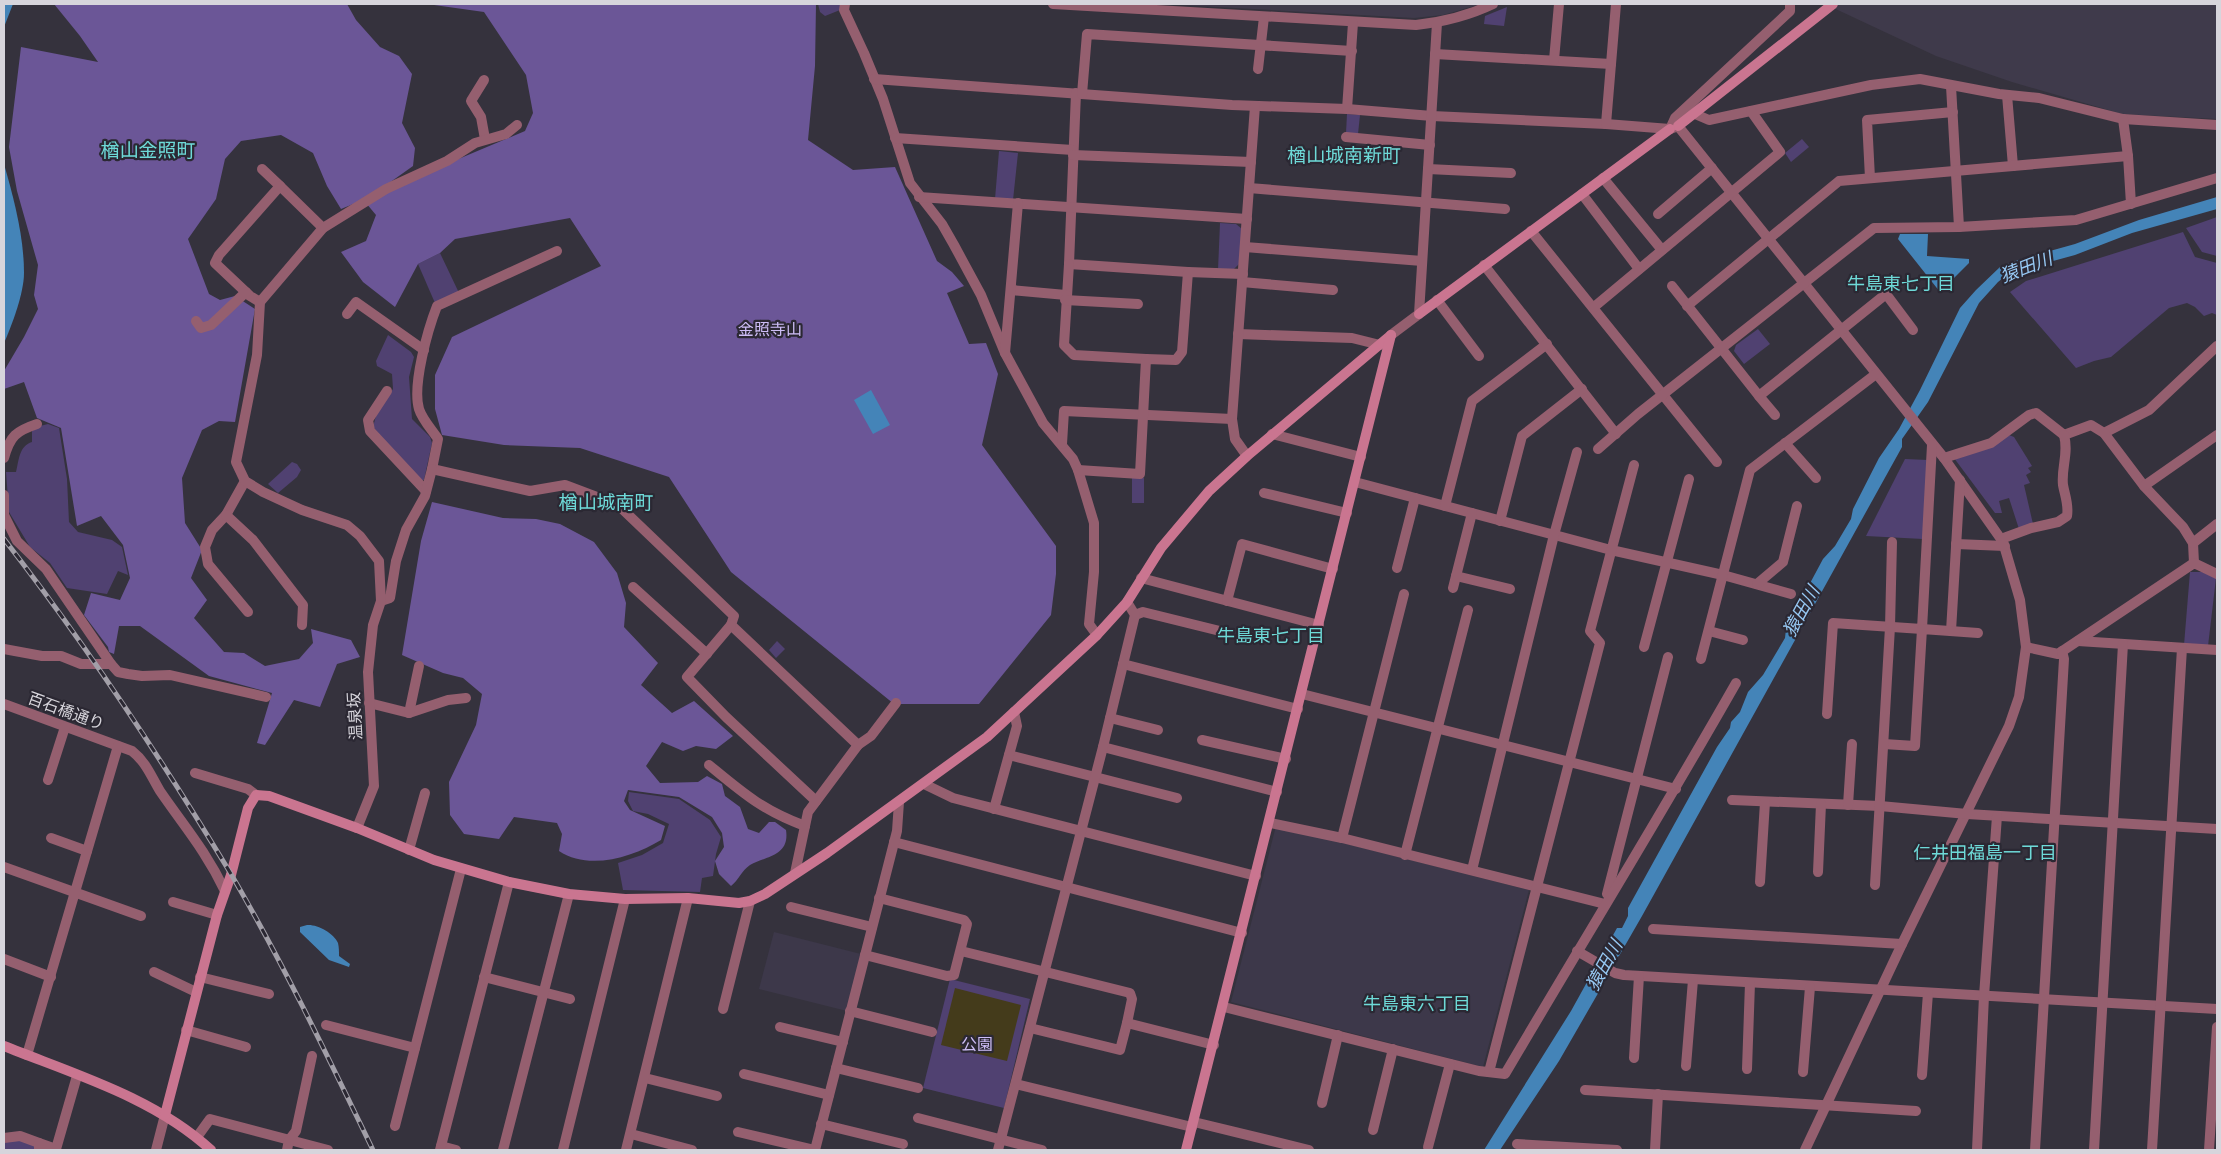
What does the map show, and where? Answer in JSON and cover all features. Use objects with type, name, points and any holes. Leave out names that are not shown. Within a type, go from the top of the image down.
[{"type":"street","points":[[845,4],[844,10],[874,79],[910,183],[919,197],[942,224],[981,295],[1005,354],[1043,423],[1062,444],[1073,459],[1078,470],[1094,522],[1094,572],[1089,624],[1098,635]]},
{"type":"street","points":[[1053,4],[1353,23],[1416,25],[1437,23],[1472,14],[1493,4]]},
{"type":"street","points":[[1554,60],[1558,4]]},
{"type":"street","points":[[1606,124],[1616,4]]},
{"type":"street","points":[[1674,128],[1675,118],[1790,11],[1790,4]]},
{"type":"street","points":[[195,773],[248,789],[256,794],[268,796],[357,828],[461,869],[509,882],[569,894],[625,899],[688,898],[739,904],[765,894],[899,802],[987,737],[1098,635],[1127,602],[1161,548],[1208,491],[1272,434],[1391,335],[1603,178],[1695,114],[1833,4]]},
{"type":"street","points":[[1258,69],[1264,17]]},
{"type":"street","points":[[1348,109],[1353,23]]},
{"type":"street","points":[[1419,314],[1437,23]]},
{"type":"street","points":[[1188,272],[1182,352],[1176,360],[1074,355],[1064,345],[1073,153],[1087,34],[1352,51]]},
{"type":"street","points":[[1435,54],[1611,64]]},
{"type":"street","points":[[874,79],[1255,106],[1348,109],[1432,116],[1674,128],[1712,168],[1770,238],[1803,285],[1944,458],[2003,542],[2020,600],[2026,647],[2019,697],[2009,726],[1902,944],[1805,1150]]},
{"type":"street","points":[[1695,114],[1709,120],[1900,80],[1920,79],[1951,86],[2039,98],[2123,120],[2217,125]]},
{"type":"street","points":[[484,80],[471,101],[481,117],[485,138]]},
{"type":"street","points":[[1951,86],[1959,227]]},
{"type":"street","points":[[2008,95],[2013,166]]},
{"type":"street","points":[[1247,456],[1236,439],[1232,418],[1255,106]]},
{"type":"street","points":[[1594,307],[1780,152],[1751,111]]},
{"type":"street","points":[[1870,178],[1867,120],[1953,112]]},
{"type":"street","points":[[2123,120],[2128,156],[2131,204]]},
{"type":"street","points":[[517,125],[498,138],[485,138],[448,161],[386,189],[322,228],[260,302],[257,355],[236,462],[245,481],[263,492],[302,510],[347,525],[360,536],[378,561],[381,601],[390,598],[396,561],[406,530],[426,491],[438,439],[419,410],[418,391],[424,350],[437,306],[557,251]]},
{"type":"street","points":[[1346,137],[1430,144]]},
{"type":"street","points":[[895,138],[1073,153],[1251,162]]},
{"type":"street","points":[[1687,306],[1839,181],[2128,156]]},
{"type":"street","points":[[1658,214],[1712,168]]},
{"type":"street","points":[[262,169],[322,228]]},
{"type":"street","points":[[1428,169],[1511,173]]},
{"type":"street","points":[[1603,178],[1662,250]]},
{"type":"street","points":[[1598,449],[1874,228],[1959,227],[2076,220],[2217,178]]},
{"type":"street","points":[[260,302],[246,292],[215,262],[219,255],[280,186]]},
{"type":"street","points":[[1249,188],[1506,209]]},
{"type":"street","points":[[1582,194],[1639,269]]},
{"type":"street","points":[[919,197],[1247,219]]},
{"type":"street","points":[[1005,354],[1018,203]]},
{"type":"street","points":[[1531,231],[1717,462]]},
{"type":"street","points":[[1245,247],[1422,261]]},
{"type":"street","points":[[1069,264],[1188,272],[1333,290]]},
{"type":"street","points":[[1484,265],[1616,434]]},
{"type":"street","points":[[1672,286],[1721,350],[1775,415]]},
{"type":"street","points":[[1011,290],[1066,298],[1138,304]]},
{"type":"street","points":[[196,321],[201,328],[211,325],[246,292]]},
{"type":"street","points":[[1759,396],[1886,294],[1913,330]]},
{"type":"street","points":[[1437,300],[1478,356]]},
{"type":"street","points":[[347,314],[356,302],[424,350]]},
{"type":"street","points":[[1238,334],[1352,338],[1380,345]]},
{"type":"street","points":[[1186,1150],[1224,1007],[1391,335]]},
{"type":"street","points":[[1445,506],[1472,400],[1547,344]]},
{"type":"street","points":[[2104,433],[2128,423],[2149,410],[2217,346]]},
{"type":"street","points":[[1078,470],[1140,474],[1145,416],[1146,359]]},
{"type":"street","points":[[1701,659],[1750,470],[1876,374]]},
{"type":"street","points":[[1500,520],[1522,436],[1582,390]]},
{"type":"street","points":[[387,391],[368,420],[370,431],[426,491]]},
{"type":"street","points":[[1062,444],[1064,412],[1232,418]]},
{"type":"street","points":[[1944,458],[1991,442],[2029,415],[2036,413],[2064,435],[2067,449],[2063,485],[2069,507],[2067,516],[2058,522],[2031,528],[2003,542],[1956,544]]},
{"type":"street","points":[[4,458],[7,447],[20,430],[37,424]]},
{"type":"street","points":[[2064,435],[2091,425],[2104,433],[2144,486],[2183,527],[2193,543],[2194,563]]},
{"type":"street","points":[[1272,434],[1361,457]]},
{"type":"street","points":[[2144,486],[2217,435]]},
{"type":"street","points":[[1785,443],[1816,478]]},
{"type":"street","points":[[1884,744],[1916,746],[1932,445]]},
{"type":"street","points":[[1472,870],[1554,535],[1577,452]]},
{"type":"street","points":[[1489,1072],[1538,887],[1568,761],[1600,644],[1590,630],[1634,465]]},
{"type":"street","points":[[432,469],[530,491],[565,485],[618,505],[734,616],[731,625],[687,677],[726,717],[816,801]]},
{"type":"street","points":[[1644,646],[1689,479]]},
{"type":"street","points":[[1951,632],[1960,480]]},
{"type":"street","points":[[245,481],[226,515],[212,530],[206,543],[208,564],[248,612]]},
{"type":"street","points":[[1355,482],[1612,550],[1723,575],[1791,594]]},
{"type":"street","points":[[1264,493],[1347,513]]},
{"type":"street","points":[[4,495],[4,515],[17,541],[46,569],[118,672],[142,676],[170,675],[266,697]]},
{"type":"street","points":[[1397,568],[1415,498]]},
{"type":"street","points":[[1757,584],[1783,562],[1797,506]]},
{"type":"street","points":[[1453,588],[1472,513]]},
{"type":"street","points":[[226,515],[253,540],[303,605],[302,625]]},
{"type":"street","points":[[2193,543],[2217,524]]},
{"type":"street","points":[[1875,885],[1890,627],[1892,542]]},
{"type":"street","points":[[1227,601],[1242,544],[1333,569]]},
{"type":"street","points":[[2026,647],[2058,654],[2194,563]]},
{"type":"street","points":[[2194,563],[2217,574]]},
{"type":"street","points":[[1456,576],[1510,590]]},
{"type":"street","points":[[1141,578],[1319,624]]},
{"type":"street","points":[[633,587],[707,654]]},
{"type":"street","points":[[1342,838],[1404,594]]},
{"type":"street","name":"温泉坂","points":[[357,828],[374,786],[368,672],[373,625],[381,601]]},
{"type":"street","points":[[1000,1145],[1103,747],[1135,615],[1127,602]]},
{"type":"street","points":[[1405,855],[1468,610]]},
{"type":"street","points":[[1135,615],[1143,612],[1224,632]]},
{"type":"street","points":[[1827,714],[1833,624],[1978,633]]},
{"type":"street","points":[[731,625],[858,745]]},
{"type":"street","points":[[1709,631],[1743,640]]},
{"type":"street","points":[[2078,641],[2217,650]]},
{"type":"street","points":[[2094,1150],[2123,644]]},
{"type":"street","points":[[2152,1150],[2182,648]]},
{"type":"street","points":[[4,649],[42,656],[61,656],[81,664],[111,664]]},
{"type":"street","points":[[2035,1150],[2064,659],[2062,651]]},
{"type":"street","points":[[1604,904],[1668,657]]},
{"type":"street","points":[[1123,664],[1298,709]]},
{"type":"street","points":[[409,713],[419,666]]},
{"type":"street","points":[[1224,1007],[1450,1064],[1505,1074],[1604,904],[1676,789],[1736,683]]},
{"type":"street","points":[[1302,694],[1676,789]]},
{"type":"street","points":[[369,703],[409,713],[448,700],[466,698]]},
{"type":"street","points":[[795,873],[808,812],[858,745],[871,736],[896,703]]},
{"type":"street","name":"百石橋通り","points":[[4,704],[136,754],[150,771],[160,790],[212,864],[224,891]]},
{"type":"street","points":[[994,809],[1017,726],[1014,712]]},
{"type":"street","points":[[1110,718],[1158,730]]},
{"type":"street","points":[[48,780],[65,727]]},
{"type":"street","points":[[1202,740],[1286,759]]},
{"type":"street","points":[[1848,805],[1852,744]]},
{"type":"street","points":[[27,1055],[118,746]]},
{"type":"street","points":[[1103,747],[1277,792]]},
{"type":"street","points":[[1009,755],[1177,798]]},
{"type":"street","points":[[709,764],[753,802],[778,816],[805,826]]},
{"type":"street","points":[[924,784],[953,798],[1256,876]]},
{"type":"street","points":[[409,850],[425,793]]},
{"type":"street","points":[[156,1150],[217,915],[231,875],[248,808],[256,794]]},
{"type":"street","points":[[1732,800],[1880,806],[1996,816],[2217,829]]},
{"type":"street","points":[[738,1132],[815,1150],[894,842],[899,802]]},
{"type":"street","points":[[1760,882],[1765,802]]},
{"type":"street","points":[[1818,872],[1821,804]]},
{"type":"street","points":[[1977,1150],[1984,996],[1996,816]]},
{"type":"street","points":[[1270,823],[1342,838],[1604,904]]},
{"type":"street","points":[[51,838],[87,851]]},
{"type":"street","points":[[894,842],[1242,933]]},
{"type":"street","points":[[4,867],[141,916]]},
{"type":"street","points":[[395,1126],[461,869]]},
{"type":"street","points":[[456,1150],[440,1148],[509,882]]},
{"type":"street","points":[[503,1150],[569,894]]},
{"type":"street","points":[[626,1150],[688,898]]},
{"type":"street","points":[[865,955],[947,976],[954,975],[961,951],[967,924],[964,920],[879,898]]},
{"type":"street","points":[[563,1150],[625,899]]},
{"type":"street","points":[[723,1009],[750,901]]},
{"type":"street","points":[[173,902],[217,915]]},
{"type":"street","points":[[791,908],[872,927]]},
{"type":"street","points":[[1653,929],[1902,944]]},
{"type":"street","points":[[961,951],[1130,993],[1132,999],[1120,1050],[1030,1028]]},
{"type":"street","points":[[1578,951],[1615,973],[1639,976],[2217,1009]]},
{"type":"street","points":[[4,959],[51,977]]},
{"type":"street","points":[[154,972],[196,992]]},
{"type":"street","points":[[200,976],[269,994]]},
{"type":"street","points":[[1634,1058],[1639,976]]},
{"type":"street","points":[[484,977],[570,999]]},
{"type":"street","points":[[1686,1066],[1693,980]]},
{"type":"street","points":[[1747,1069],[1750,983]]},
{"type":"street","points":[[1803,1072],[1810,987]]},
{"type":"street","points":[[1922,1075],[1928,993]]},
{"type":"street","points":[[850,1011],[932,1032]]},
{"type":"street","points":[[1127,1023],[1214,1045]]},
{"type":"street","points":[[326,1025],[415,1048]]},
{"type":"street","points":[[780,1027],[843,1042]]},
{"type":"street","points":[[2210,1150],[2217,1027]]},
{"type":"street","points":[[186,1030],[246,1047]]},
{"type":"street","points":[[1322,1103],[1338,1035]]},
{"type":"street","points":[[4,1046],[148,1105],[165,1115],[211,1150]]},
{"type":"street","points":[[1373,1130],[1392,1049]]},
{"type":"street","points":[[288,1145],[296,1131],[312,1056]]},
{"type":"street","points":[[1428,1147],[1450,1064]]},
{"type":"street","points":[[836,1068],[918,1088]]},
{"type":"street","points":[[744,1074],[829,1095]]},
{"type":"street","points":[[4,1138],[20,1136],[39,1147],[56,1150],[77,1076]]},
{"type":"street","points":[[645,1078],[717,1096]]},
{"type":"street","points":[[1016,1084],[1309,1150]]},
{"type":"street","points":[[1585,1090],[1916,1111]]},
{"type":"street","points":[[1655,1150],[1658,1094]]},
{"type":"street","points":[[918,1118],[1000,1145],[1042,1150]]},
{"type":"street","points":[[197,1138],[210,1119],[288,1145],[328,1150]]},
{"type":"street","points":[[821,1124],[903,1144]]},
{"type":"street","points":[[630,1134],[692,1150]]},
{"type":"street","points":[[1524,1146],[1617,1150]]},
{"type":"shaded area","points":[[1162,4],[1481,4],[1443,15],[1414,18]]},
{"type":"shaded area","points":[[1825,4],[2217,4],[2217,119],[2122,114],[2012,82],[1936,56]]},
{"type":"shaded area","points":[[1276,826],[1529,890],[1483,1067],[1231,1002]]},
{"type":"shaded area","points":[[774,932],[861,954],[847,1011],[759,989]]},
{"type":"green space","points":[[54,4],[347,4],[356,20],[380,47],[399,56],[412,74],[402,123],[415,148],[413,166],[368,198],[341,209],[327,186],[313,153],[281,135],[241,141],[225,159],[216,199],[188,239],[209,294],[220,300],[235,296],[255,309],[235,422],[219,421],[202,430],[182,478],[185,523],[202,550],[191,578],[207,600],[194,618],[224,652],[244,653],[265,666],[299,659],[313,643],[311,629],[351,640],[360,657],[337,664],[320,707],[294,700],[265,745],[257,743],[272,693],[209,676],[140,626],[119,626],[114,654],[109,652],[108,647],[84,615],[91,593],[120,600],[130,578],[123,545],[101,516],[77,526],[61,428],[37,418],[24,382],[4,389],[4,371],[38,309],[34,295],[38,265],[17,191],[9,147],[21,47],[98,62]]},
{"type":"green space","name":"金照寺山","points":[[427,4],[816,4],[815,66],[808,140],[853,170],[895,167],[937,261],[952,272],[964,286],[947,293],[969,344],[986,343],[998,374],[982,445],[1056,546],[1056,574],[1051,615],[979,704],[894,704],[731,572],[669,477],[580,448],[504,445],[442,435],[435,409],[435,375],[452,337],[601,266],[570,218],[455,239],[440,253],[418,264],[395,307],[363,282],[341,252],[366,241],[376,215],[366,203],[411,179],[525,131],[533,113],[526,75],[484,12]]},
{"type":"green space","points":[[818,4],[840,4],[840,10],[825,16],[820,12]]},
{"type":"green space","points":[[1507,7],[1504,26],[1484,24],[1485,16]]},
{"type":"green space","points":[[1347,114],[1360,115],[1358,134],[1346,133]]},
{"type":"green space","points":[[1802,139],[1809,147],[1791,162],[1785,153]]},
{"type":"green space","points":[[999,151],[1018,153],[1013,200],[995,199]]},
{"type":"green space","points":[[2217,217],[2217,256],[2202,252],[2186,228]]},
{"type":"green space","points":[[1220,223],[1236,224],[1242,229],[1239,264],[1233,270],[1218,270]]},
{"type":"green space","points":[[2183,232],[2195,257],[2217,263],[2217,315],[2212,313],[2204,316],[2195,307],[2187,303],[2169,308],[2111,357],[2076,368],[2010,292],[2026,281]]},
{"type":"green space","points":[[440,253],[460,295],[435,303],[418,264]]},
{"type":"green space","points":[[1758,329],[1770,344],[1744,364],[1734,351],[1736,345]]},
{"type":"green space","points":[[388,335],[411,352],[414,357],[409,377],[412,419],[430,437],[432,443],[424,480],[418,480],[373,427],[377,412],[393,389],[392,374],[377,366],[376,361]]},
{"type":"green space","points":[[48,424],[59,428],[67,479],[69,522],[78,532],[112,540],[122,547],[128,575],[118,571],[107,594],[67,588],[50,563],[30,547],[9,512],[6,472],[16,472],[22,450],[32,442],[32,428]]},
{"type":"green space","points":[[2009,435],[2014,437],[2032,466],[2028,468],[2031,472],[2026,475],[2030,483],[2024,485],[2033,524],[2019,529],[2009,498],[1999,501],[2002,513],[1995,513],[1954,458]]},
{"type":"green space","points":[[1905,459],[1928,460],[1923,539],[1866,536]]},
{"type":"green space","points":[[292,462],[297,464],[301,470],[297,477],[278,493],[268,484]]},
{"type":"green space","points":[[1132,478],[1144,478],[1144,503],[1132,503]]},
{"type":"green space","points":[[432,502],[503,518],[536,519],[560,524],[594,542],[617,573],[626,603],[624,627],[658,663],[641,685],[672,713],[694,701],[733,736],[716,749],[696,746],[683,751],[662,742],[646,766],[660,783],[698,782],[707,776],[722,784],[725,796],[740,807],[748,829],[759,833],[769,822],[775,822],[786,830],[786,839],[781,850],[750,865],[731,886],[719,874],[715,861],[724,847],[722,833],[712,817],[679,797],[628,790],[624,801],[630,810],[665,826],[661,840],[624,856],[597,861],[571,857],[559,851],[562,834],[557,823],[514,817],[499,839],[464,834],[450,815],[449,782],[476,725],[482,694],[463,678],[443,673],[402,655],[421,541]]},
{"type":"green space","points":[[2190,572],[2202,572],[2216,578],[2208,646],[2184,645]]},
{"type":"green space","points":[[777,641],[785,649],[776,658],[769,650]]},
{"type":"green space","points":[[629,792],[679,799],[710,820],[721,837],[713,876],[702,878],[700,892],[623,890],[618,863],[642,855],[663,843],[669,824],[648,814],[633,811],[628,801]]},
{"type":"green space","name":"公園","points":[[950,979],[1030,999],[1004,1108],[923,1088]]},
{"type":"green space","points":[[18,1138],[37,1145],[37,1150],[4,1150],[4,1141]]},
{"type":"sand","points":[[955,988],[1021,1005],[1007,1061],[941,1045]]},
{"type":"water","points":[[4,4],[13,4],[4,27]]},
{"type":"water","points":[[4,164],[15,204],[24,259],[24,273],[20,299],[4,343]]},
{"type":"water","name":"猿田川","points":[[2217,197],[2217,209],[2132,233],[2075,255],[2009,273],[1979,303],[1928,402],[1902,439],[1902,447],[1642,916],[1619,956],[1612,960],[1607,973],[1608,976],[1559,1061],[1500,1150],[1484,1150],[1571,1011],[1617,928],[1622,928],[1628,916],[1628,908],[1717,747],[1730,728],[1731,722],[1740,712],[1748,692],[1763,675],[1785,638],[1786,629],[1823,559],[1835,546],[1851,519],[1853,509],[1879,458],[1899,429],[1960,308],[2000,267],[2075,244],[2139,220]]},
{"type":"water","points":[[1900,234],[1928,234],[1927,256],[1969,259],[1969,263],[1952,280],[1949,289],[1940,292],[1898,239]]},
{"type":"water","points":[[871,390],[890,425],[873,434],[854,400]]},
{"type":"water","points":[[307,925],[320,928],[336,939],[339,956],[350,964],[349,967],[329,960],[300,932],[300,927]]},
{"type":"railway","points":[[4,539],[94,661],[178,788],[231,874],[287,976],[373,1150]]},
{"type":"district","name":"楢山金照町","points":[[148,150]]},
{"type":"district","name":"楢山城南新町","points":[[1344,155]]},
{"type":"district","name":"牛島東七丁目","points":[[1901,283]]},
{"type":"district","name":"楢山城南町","points":[[606,502]]},
{"type":"district","name":"牛島東七丁目","points":[[1271,635]]},
{"type":"district","name":"仁井田福島一丁目","points":[[1985,852]]},
{"type":"district","name":"牛島東六丁目","points":[[1417,1003]]}]
